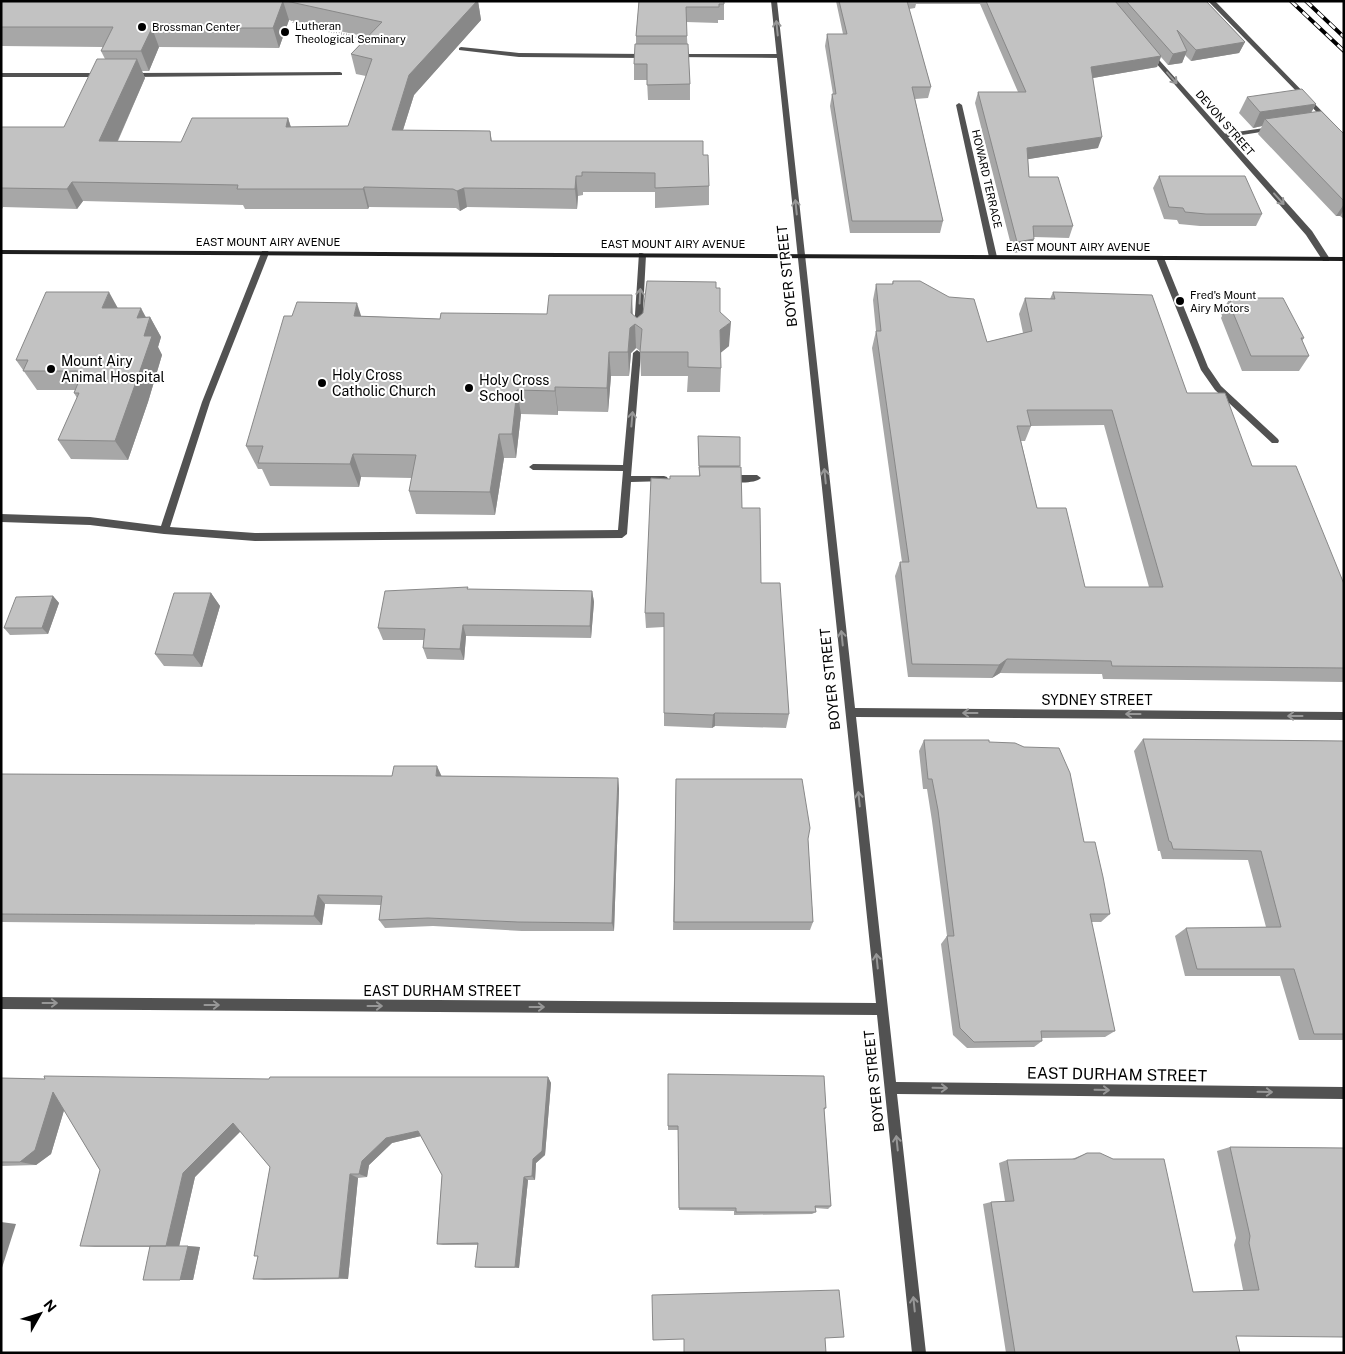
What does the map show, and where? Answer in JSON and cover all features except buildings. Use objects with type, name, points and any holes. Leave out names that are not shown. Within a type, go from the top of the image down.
[{"type":"main road","name":"EAST MOUNT AIRY AVENUE","points":[[1,252],[1344,259]]},
{"type":"street","name":"BOYER STREET","points":[[774,1],[919,1353]]},
{"type":"street","points":[[1211,1],[1344,138]]},
{"type":"street","name":"DEVON STREET","points":[[1144,46],[1309,233],[1326,259]]},
{"type":"street","points":[[462,49],[519,55],[658,56]]},
{"type":"street","points":[[668,56],[780,56]]},
{"type":"street","points":[[121,75],[340,74]]},
{"type":"street","points":[[1,75],[111,75]]},
{"type":"street","name":"HOWARD TERRACE","points":[[959,106],[993,257]]},
{"type":"street","points":[[1317,122],[1326,120]]},
{"type":"street","points":[[1223,136],[1278,128]]},
{"type":"street","points":[[164,530],[206,402],[265,253]]},
{"type":"street","points":[[638,338],[642,255]]},
{"type":"street","points":[[1160,258],[1204,368],[1218,388],[1275,441]]},
{"type":"street","points":[[1,518],[90,521],[164,530],[255,537],[622,534],[637,353]]},
{"type":"street","points":[[533,467],[628,468]]},
{"type":"street","points":[[720,478],[757,478]]},
{"type":"street","points":[[627,479],[674,479]]},
{"type":"street","name":"SYDNEY STREET","points":[[850,712],[1344,716]]},
{"type":"street","name":"EAST DURHAM STREET","points":[[1,1003],[883,1009]]},
{"type":"street","name":"EAST DURHAM STREET","points":[[891,1088],[1344,1093]]},
{"type":"path","points":[[285,14],[295,24],[358,37],[367,30]]},
{"type":"railway","points":[[1291,1],[1344,51]]},
{"type":"railway","points":[[1306,1],[1344,37]]},
{"type":"place","name":"Brossman Center","points":[[142,27]]},
{"type":"place","name":"Lutheran Theological Seminary","points":[[285,32]]},
{"type":"place","name":"Fred's Mount Airy Motors","points":[[1180,301]]},
{"type":"place","name":"Mount Airy Animal Hospital","points":[[51,369]]},
{"type":"place","name":"Holy Cross Catholic Church","points":[[322,383]]},
{"type":"place","name":"Holy Cross School","points":[[469,388]]}]
